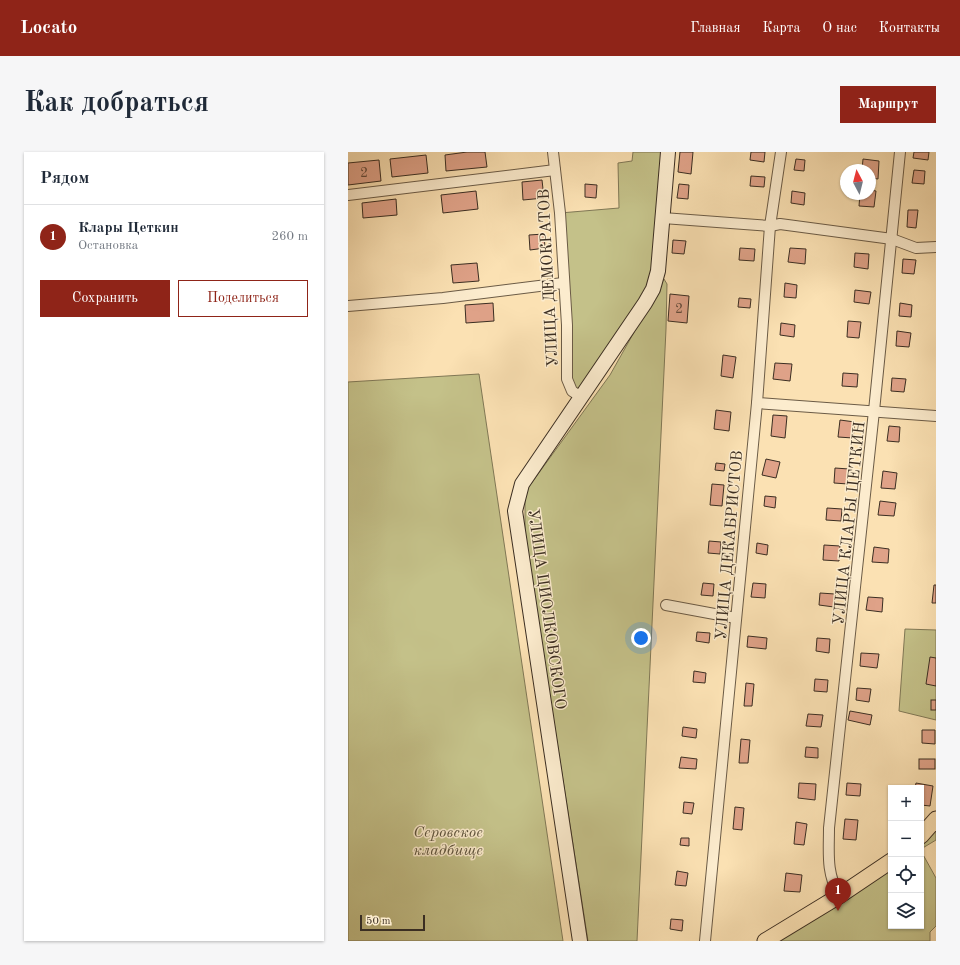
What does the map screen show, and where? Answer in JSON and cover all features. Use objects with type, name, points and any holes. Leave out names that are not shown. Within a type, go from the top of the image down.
[{"type":"main road","name":"УЛИЦА ЦИОЛКОВСКОГО","points":[[580,941],[515,511],[522,484],[653,289],[658,271],[668,152]]},
{"type":"main road","points":[[924,833],[936,819]]},
{"type":"main road","points":[[765,941],[888,863]]},
{"type":"street","name":"УЛИЦА ДЕМОКРАТОВ","points":[[553,152],[560,213],[563,283],[567,326],[567,379],[572,391],[581,397]]},
{"type":"street","name":"УЛИЦА ДЕКАБРИСТОВ","points":[[705,941],[756,403],[770,226],[781,152]]},
{"type":"street","name":"УЛИЦА КЛАРЫ ЦЕТКИН","points":[[838,896],[832,884],[828,868],[830,828],[900,152]]},
{"type":"street","points":[[348,195],[555,170]]},
{"type":"street","points":[[663,218],[770,226],[780,224],[892,239],[916,248],[936,247]]},
{"type":"street","points":[[348,306],[442,298],[563,283]]},
{"type":"street","points":[[756,403],[936,416]]},
{"type":"street","points":[[666,605],[736,618]]},
{"type":"green space","points":[[633,152],[668,152],[658,271],[581,397],[572,391],[560,213],[619,208],[618,163],[632,161]]},
{"type":"green space","points":[[664,279],[667,284],[666,329],[637,941],[588,941],[525,536],[525,492],[610,375]]},
{"type":"green space","name":"Серовское кладбище","points":[[479,374],[563,941],[348,941],[348,382]]},
{"type":"green space","points":[[905,629],[936,630],[936,720],[899,711]]},
{"type":"green space","points":[[936,819],[936,840],[924,847],[924,833]]},
{"type":"green space","points":[[924,856],[936,878],[936,926],[930,932],[930,941],[765,941],[888,863],[888,929],[924,929]]},
{"type":"building","points":[[467,152],[485,152],[487,167],[446,171],[445,155]]},
{"type":"building","points":[[680,152],[693,152],[691,174],[678,172]]},
{"type":"building","points":[[751,152],[765,152],[764,162],[750,160]]},
{"type":"building","points":[[914,152],[929,152],[928,160],[913,158]]},
{"type":"building","points":[[426,155],[428,173],[392,177],[390,159]]},
{"type":"building","points":[[796,159],[805,160],[804,171],[794,170]]},
{"type":"building","points":[[863,159],[879,161],[878,179],[876,179],[876,164],[863,164]]},
{"type":"building","points":[[379,160],[381,181],[348,185],[348,163]]},
{"type":"building","points":[[914,170],[925,171],[924,184],[912,183]]},
{"type":"building","points":[[751,176],[765,177],[764,187],[750,186]]},
{"type":"building","points":[[542,180],[544,198],[523,200],[522,182]]},
{"type":"building","points":[[585,184],[597,185],[596,198],[585,197]]},
{"type":"building","points":[[679,184],[689,185],[688,199],[677,198]]},
{"type":"building","points":[[476,191],[478,209],[443,213],[441,195]]},
{"type":"building","points":[[792,191],[805,193],[804,205],[791,203]]},
{"type":"building","points":[[396,199],[397,215],[363,218],[362,203]]},
{"type":"building","points":[[860,200],[875,200],[874,207],[859,206]]},
{"type":"building","points":[[908,210],[918,210],[916,228],[907,227]]},
{"type":"building","points":[[544,234],[545,248],[530,250],[529,235]]},
{"type":"building","points":[[673,240],[686,241],[684,254],[672,253]]},
{"type":"building","points":[[740,248],[755,249],[754,261],[739,260]]},
{"type":"building","points":[[790,248],[806,249],[805,264],[788,262]]},
{"type":"building","points":[[855,253],[869,254],[868,269],[854,267]]},
{"type":"building","points":[[903,259],[916,260],[914,274],[902,273]]},
{"type":"building","points":[[477,263],[479,281],[453,283],[451,265]]},
{"type":"building","points":[[785,283],[797,285],[796,298],[784,297]]},
{"type":"building","points":[[855,290],[871,292],[869,304],[854,302]]},
{"type":"building","points":[[670,294],[689,296],[687,323],[668,321]]},
{"type":"building","points":[[739,298],[751,299],[750,308],[738,307]]},
{"type":"building","points":[[493,303],[494,321],[466,323],[465,305]]},
{"type":"building","points":[[900,303],[912,305],[911,317],[899,316]]},
{"type":"building","points":[[848,321],[861,322],[859,338],[847,337]]},
{"type":"building","points":[[781,323],[795,325],[794,337],[780,335]]},
{"type":"building","points":[[897,331],[911,333],[909,347],[896,346]]},
{"type":"building","points":[[723,355],[736,357],[733,378],[721,376]]},
{"type":"building","points":[[775,363],[792,364],[790,381],[773,379]]},
{"type":"building","points":[[843,373],[858,374],[857,387],[842,386]]},
{"type":"building","points":[[892,378],[906,379],[904,392],[891,391]]},
{"type":"building","points":[[716,410],[731,412],[729,431],[714,429]]},
{"type":"building","points":[[773,415],[787,416],[785,438],[771,436]]},
{"type":"building","points":[[840,420],[855,422],[853,438],[838,437]]},
{"type":"building","points":[[889,426],[900,427],[899,442],[887,441]]},
{"type":"building","points":[[766,459],[780,462],[776,478],[762,475]]},
{"type":"building","points":[[716,463],[725,464],[724,471],[715,470]]},
{"type":"building","points":[[835,468],[849,469],[848,484],[834,483]]},
{"type":"building","points":[[883,471],[897,473],[895,489],[881,488]]},
{"type":"building","points":[[712,484],[724,485],[722,506],[710,505]]},
{"type":"building","points":[[765,496],[776,497],[775,508],[764,506]]},
{"type":"building","points":[[880,501],[896,503],[894,516],[878,515]]},
{"type":"building","points":[[827,508],[842,509],[841,521],[826,520]]},
{"type":"building","points":[[709,541],[721,542],[720,554],[708,553]]},
{"type":"building","points":[[757,543],[768,545],[767,555],[756,553]]},
{"type":"building","points":[[824,545],[840,546],[839,561],[823,560]]},
{"type":"building","points":[[874,547],[889,549],[888,563],[872,562]]},
{"type":"building","points":[[703,583],[714,584],[713,596],[701,595]]},
{"type":"building","points":[[753,583],[766,584],[765,598],[751,597]]},
{"type":"building","points":[[934,585],[936,585],[936,603],[932,603]]},
{"type":"building","points":[[820,593],[835,594],[834,607],[819,605]]},
{"type":"building","points":[[868,597],[883,598],[882,612],[866,610]]},
{"type":"building","points":[[697,632],[710,633],[709,643],[696,641]]},
{"type":"building","points":[[748,636],[767,638],[766,649],[747,647]]},
{"type":"building","points":[[817,638],[830,639],[829,653],[816,651]]},
{"type":"building","points":[[861,653],[879,654],[877,668],[860,666]]},
{"type":"building","points":[[930,657],[936,658],[936,686],[926,684]]},
{"type":"building","points":[[694,671],[706,673],[705,683],[693,682]]},
{"type":"building","points":[[815,679],[828,680],[827,692],[814,691]]},
{"type":"building","points":[[746,683],[754,684],[752,706],[744,706]]},
{"type":"building","points":[[857,688],[871,689],[869,702],[856,700]]},
{"type":"building","points":[[931,700],[936,700],[936,710],[931,710]]},
{"type":"building","points":[[850,711],[872,715],[870,725],[848,720]]},
{"type":"building","points":[[808,714],[823,715],[821,727],[806,726]]},
{"type":"building","points":[[683,727],[697,729],[696,738],[682,736]]},
{"type":"building","points":[[922,730],[935,730],[935,744],[922,743]]},
{"type":"building","points":[[741,739],[750,740],[748,763],[739,763]]},
{"type":"building","points":[[806,747],[818,748],[818,758],[805,757]]},
{"type":"building","points":[[681,757],[697,759],[696,769],[679,768]]},
{"type":"building","points":[[919,759],[935,759],[935,769],[919,769]]},
{"type":"building","points":[[799,783],[816,784],[815,800],[798,798]]},
{"type":"building","points":[[847,783],[861,784],[860,796],[846,795]]},
{"type":"building","points":[[916,783],[933,786],[930,806],[924,805],[924,785],[916,785]]},
{"type":"building","points":[[684,802],[694,803],[692,814],[683,813]]},
{"type":"building","points":[[735,807],[744,808],[742,830],[733,829]]},
{"type":"building","points":[[845,819],[858,820],[856,840],[843,839]]},
{"type":"building","points":[[796,822],[807,824],[804,845],[794,844]]},
{"type":"building","points":[[681,838],[689,838],[689,846],[680,845]]},
{"type":"building","points":[[677,871],[688,873],[686,886],[675,885]]},
{"type":"building","points":[[786,873],[802,875],[800,892],[784,891]]},
{"type":"building","points":[[671,919],[683,920],[682,931],[670,929]]},
{"type":"place","name":"Клары Цеткин","points":[[838,911]]}]
